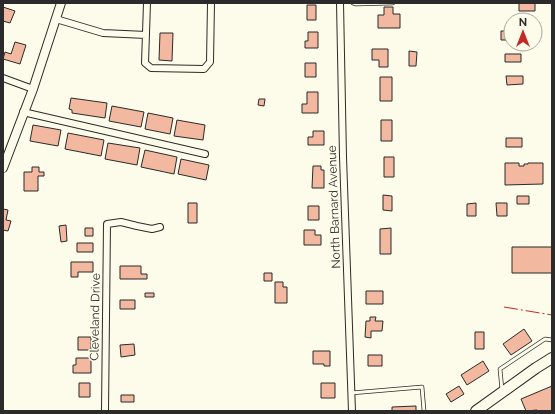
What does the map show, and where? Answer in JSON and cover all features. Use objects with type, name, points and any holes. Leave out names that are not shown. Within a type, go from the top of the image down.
[{"type":"main road","points":[[476,411],[552,358]]},
{"type":"street","points":[[3,168],[24,112],[61,3]]},
{"type":"street","points":[[146,3],[145,63],[151,68],[204,69],[210,62],[211,3]]},
{"type":"street","name":"North Barnard Avenue","points":[[340,3],[343,157],[352,411]]},
{"type":"street","points":[[56,19],[103,33],[146,35]]},
{"type":"street","points":[[3,78],[32,89]]},
{"type":"street","points":[[24,112],[205,154]]},
{"type":"street","name":"Cleveland Drive","points":[[105,411],[107,224],[121,222],[152,229],[160,227]]},
{"type":"lane","points":[[353,3],[393,3]]},
{"type":"lane","points":[[502,392],[500,369],[545,339],[552,340]]},
{"type":"lane","points":[[351,393],[422,387],[424,411]]},
{"type":"building","points":[[519,3],[535,3],[535,11],[519,11]]},
{"type":"building","points":[[307,5],[316,5],[316,20],[307,20]]},
{"type":"building","points":[[3,7],[15,11],[10,23],[3,21]]},
{"type":"building","points":[[384,7],[393,7],[393,14],[400,14],[400,28],[378,28],[378,15],[384,15]]},
{"type":"building","points":[[501,31],[503,31],[503,40],[501,40]]},
{"type":"building","points":[[308,32],[318,32],[318,48],[305,48],[305,41],[308,41]]},
{"type":"building","points":[[160,33],[173,33],[172,61],[159,60]]},
{"type":"building","points":[[15,42],[26,45],[20,64],[3,59],[5,52],[11,54]]},
{"type":"building","points":[[372,49],[388,49],[388,67],[379,67],[379,60],[372,60]]},
{"type":"building","points":[[409,51],[417,52],[416,66],[409,66]]},
{"type":"building","points":[[505,54],[521,54],[521,62],[505,62]]},
{"type":"building","points":[[305,63],[316,63],[316,77],[305,77]]},
{"type":"building","points":[[506,76],[523,76],[523,84],[507,85]]},
{"type":"building","points":[[380,77],[392,77],[392,101],[380,101]]},
{"type":"building","points":[[307,92],[318,92],[318,113],[302,113],[302,104],[307,104]]},
{"type":"building","points":[[71,98],[107,103],[105,118],[72,113],[72,110],[69,109]]},
{"type":"building","points":[[259,99],[265,99],[264,106],[258,105]]},
{"type":"building","points":[[112,106],[144,112],[141,127],[109,121]]},
{"type":"building","points":[[148,113],[173,118],[170,134],[145,129]]},
{"type":"building","points":[[177,120],[205,125],[203,140],[174,136]]},
{"type":"building","points":[[381,120],[392,120],[392,141],[381,141]]},
{"type":"building","points":[[33,125],[61,130],[58,146],[30,141]]},
{"type":"building","points":[[313,131],[324,131],[324,145],[308,145],[308,137],[313,137]]},
{"type":"building","points":[[68,133],[104,140],[101,156],[65,149]]},
{"type":"building","points":[[506,138],[522,138],[522,147],[506,147]]},
{"type":"building","points":[[108,143],[140,148],[137,165],[105,159]]},
{"type":"building","points":[[145,150],[177,157],[174,174],[141,167]]},
{"type":"building","points":[[384,157],[394,157],[394,177],[384,177]]},
{"type":"building","points":[[181,159],[209,165],[206,180],[178,174]]},
{"type":"building","points":[[505,163],[519,163],[519,166],[524,166],[524,164],[528,163],[543,163],[543,184],[505,185]]},
{"type":"building","points":[[313,166],[321,166],[321,170],[324,170],[324,188],[312,188]]},
{"type":"building","points":[[32,167],[39,167],[39,172],[44,172],[44,176],[38,176],[38,191],[24,191],[24,172],[32,172]]},
{"type":"building","points":[[383,195],[392,196],[392,211],[383,210]]},
{"type":"building","points":[[517,196],[529,196],[529,204],[517,204]]},
{"type":"building","points":[[188,203],[197,203],[197,223],[188,223]]},
{"type":"building","points":[[476,203],[476,216],[467,216],[467,204]]},
{"type":"building","points":[[496,203],[507,203],[507,216],[497,216]]},
{"type":"building","points":[[308,206],[319,206],[319,220],[308,220]]},
{"type":"building","points":[[3,209],[8,210],[6,220],[11,221],[8,231],[3,230]]},
{"type":"building","points":[[66,225],[67,241],[61,242],[59,226]]},
{"type":"building","points":[[85,228],[93,228],[93,236],[85,236]]},
{"type":"building","points":[[391,228],[391,254],[380,254],[380,229]]},
{"type":"building","points":[[304,230],[315,230],[315,235],[321,235],[321,245],[304,245]]},
{"type":"building","points":[[77,243],[93,243],[93,252],[77,252]]},
{"type":"building","points":[[512,247],[552,247],[552,273],[512,273]]},
{"type":"building","points":[[71,262],[93,262],[93,272],[78,272],[78,277],[71,277]]},
{"type":"building","points":[[120,266],[141,266],[141,274],[147,274],[147,279],[120,279]]},
{"type":"building","points":[[264,273],[272,273],[272,281],[264,281]]},
{"type":"building","points":[[275,282],[283,282],[283,287],[287,287],[287,303],[275,303]]},
{"type":"building","points":[[366,291],[383,291],[383,304],[366,304]]},
{"type":"building","points":[[145,293],[154,293],[154,297],[145,297]]},
{"type":"building","points":[[120,300],[135,300],[135,309],[120,309]]},
{"type":"building","points":[[370,317],[376,317],[375,321],[383,321],[382,331],[371,331],[371,338],[365,337],[366,321],[370,321]]},
{"type":"building","points":[[524,329],[532,341],[511,355],[503,344]]},
{"type":"building","points":[[475,332],[484,332],[484,349],[475,349]]},
{"type":"building","points":[[78,337],[91,337],[91,350],[78,350]]},
{"type":"building","points":[[134,344],[135,355],[121,357],[120,345]]},
{"type":"building","points":[[313,351],[330,351],[330,366],[324,366],[324,364],[313,364]]},
{"type":"building","points":[[368,355],[382,355],[382,366],[368,366]]},
{"type":"building","points":[[76,358],[91,358],[91,373],[73,373],[73,365],[76,365]]},
{"type":"building","points":[[483,361],[489,371],[467,385],[461,375]]},
{"type":"building","points":[[79,383],[90,383],[90,397],[79,397]]},
{"type":"building","points":[[321,383],[335,383],[335,398],[321,398]]},
{"type":"building","points":[[459,386],[464,394],[451,402],[446,394]]},
{"type":"building","points":[[552,386],[552,411],[526,411],[521,399]]},
{"type":"building","points":[[121,395],[134,395],[134,402],[121,402]]},
{"type":"building","points":[[416,406],[416,411],[392,411],[392,407]]},
{"type":"power","points":[[504,307],[552,315],[552,349]]}]
